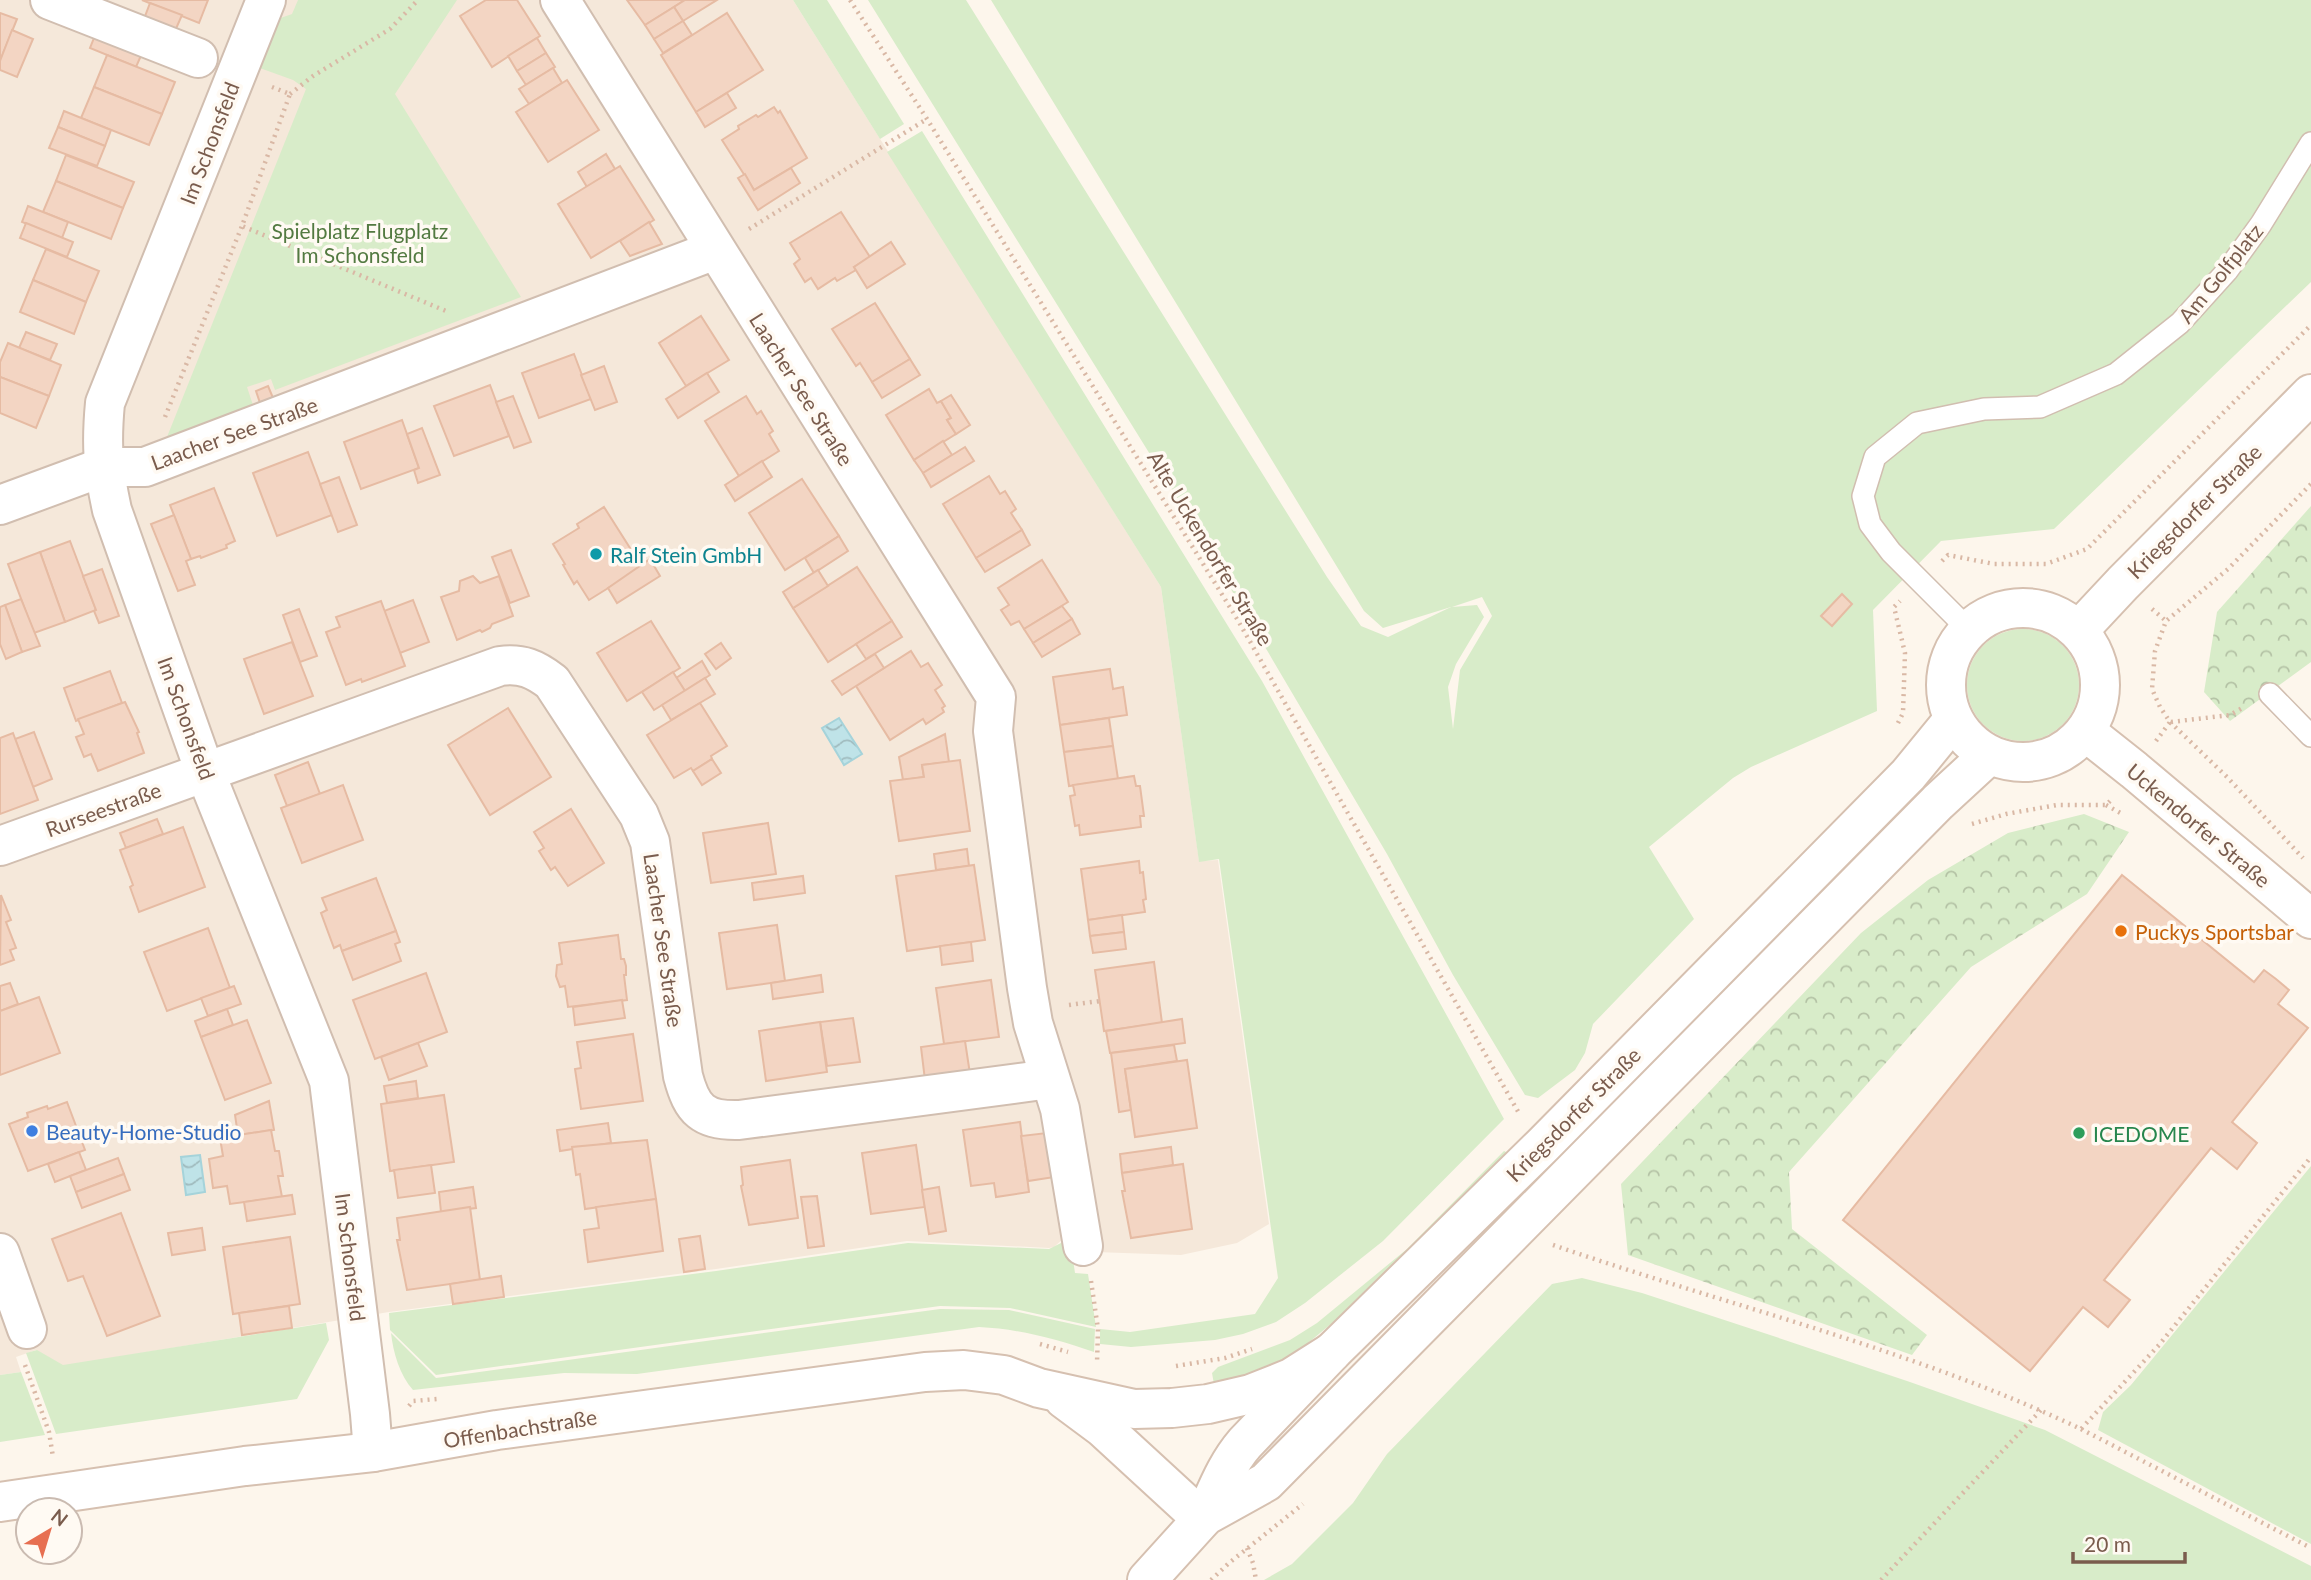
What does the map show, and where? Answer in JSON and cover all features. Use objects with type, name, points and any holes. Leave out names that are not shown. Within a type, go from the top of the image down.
[{"type":"street","points":[[50,0],[198,58]]},
{"type":"street","name":"Im Schonsfeld","points":[[265,0],[105,403],[103,467],[112,510],[205,772],[329,1082],[373,1452]]},
{"type":"street","name":"Laacher See Straße","points":[[560,0],[996,697],[993,731],[1033,1023],[1060,1109],[1083,1246]]},
{"type":"street","name":"Laacher See Straße","points":[[103,467],[145,467],[715,250]]},
{"type":"street","name":"Kriegsdorfer Straße","points":[[2079,630],[2311,394]]},
{"type":"street","points":[[0,505],[103,467]]},
{"type":"street","points":[[2023,607],[2053,613],[2079,630],[2094,653],[2101,680],[2098,707],[2086,732],[2066,750],[2042,761],[2015,763],[1989,755],[1968,741],[1953,720],[1946,697],[1945,673],[1953,649],[1968,629],[1993,613],[2023,607]]},
{"type":"street","name":"Laacher See Straße","points":[[205,772],[500,666],[512,664],[531,667],[552,682],[639,815],[650,842],[683,1076],[692,1102],[700,1111],[708,1117],[738,1120],[1050,1079]]},
{"type":"street","name":"Kriegsdorfer Straße","points":[[1147,1580],[1204,1517],[1236,1453],[1332,1352],[1552,1135],[1908,775],[1953,720]]},
{"type":"street","name":"Uckendorfer Straße","points":[[2086,732],[2311,919]]},
{"type":"street","name":"Kriegsdorfer Straße","points":[[1204,1517],[1266,1482],[1938,802],[1989,755]]},
{"type":"street","name":"Rurseestraße","points":[[0,846],[205,772]]},
{"type":"street","points":[[0,1253],[27,1329]]},
{"type":"street","name":"Offenbachstraße","points":[[0,1502],[245,1466],[373,1452],[498,1430],[925,1372],[964,1370],[1004,1376],[1040,1388],[1134,1409],[1208,1404],[1251,1394],[1291,1378],[1332,1352]]},
{"type":"street","name":"Offenbachstraße","points":[[1040,1388],[1071,1402],[1204,1517]]},
{"type":"lane","name":"Am Golfplatz","points":[[1968,629],[1891,552],[1870,524],[1863,496],[1875,457],[1917,423],[1984,409],[2040,407],[2116,374],[2180,323],[2227,271],[2261,224],[2311,143]]},
{"type":"lane","points":[[2270,694],[2311,736]]},
{"type":"path","points":[[145,467],[242,226],[290,94],[313,76],[390,29],[418,0]]},
{"type":"path","name":"Alte Uckendorfer Straße","points":[[850,0],[927,119],[1236,617],[1525,1124]]},
{"type":"path","points":[[236,73],[290,94]]},
{"type":"path","points":[[715,250],[927,119]]},
{"type":"path","points":[[242,226],[465,318],[474,343]]},
{"type":"path","points":[[1940,563],[1948,555],[1994,564],[2046,564],[2087,549],[2311,325]]},
{"type":"path","points":[[2311,484],[2228,569],[2166,621],[2155,651],[2152,689],[2170,722],[2227,777],[2311,866]]},
{"type":"path","points":[[2152,609],[2166,621]]},
{"type":"path","points":[[2152,746],[2170,722],[2230,715],[2270,694]]},
{"type":"path","points":[[2081,1429],[2159,1345],[2311,1157]]},
{"type":"path","points":[[1524,1220],[1544,1242],[1910,1359],[2040,1410],[2311,1548]]},
{"type":"path","points":[[1083,1246],[1098,1329],[1097,1363],[1109,1365]]},
{"type":"path","points":[[27,1329],[22,1357],[49,1432],[55,1464]]},
{"type":"path","points":[[1165,1368],[1200,1361]]},
{"type":"path","points":[[1881,1580],[2040,1410]]},
{"type":"path","points":[[1211,1580],[1247,1548],[1296,1511]]},
{"type":"path","points":[[1247,1548],[1254,1563],[1256,1580]]},
{"type":"shaded area","points":[[0,0],[793,0],[1161,587],[1199,861],[1218,860],[1269,1224],[1237,1243],[1181,1255],[1095,1252],[1065,1237],[1049,1248],[907,1241],[389,1312],[63,1366],[36,1350],[16,1357],[21,1372],[0,1375]]},
{"type":"green space","name":"Spielplatz Flugplatz Im Schonsfeld","points":[[298,0],[457,0],[395,94],[521,297],[275,390],[271,379],[247,387],[256,414],[163,447],[306,89],[293,80],[257,67],[275,20],[292,14]]},
{"type":"green space","points":[[793,0],[827,0],[904,124],[880,139]]},
{"type":"green space","points":[[868,0],[966,0],[1327,577],[1361,626],[1388,637],[1451,607],[1383,628],[1364,611],[991,0],[2311,0],[2311,282],[2054,529],[1941,541],[1873,610],[1877,711],[1751,767],[1733,778],[1649,847],[1694,919],[1593,1024],[1585,1053],[1575,1070],[1538,1098],[1525,1095],[1179,501]],"holes":[[[1482,597],[1492,616],[1460,670],[1453,729],[1448,687],[1456,664],[1484,617],[1477,605],[1452,607]]]},
{"type":"green space","points":[[922,131],[1262,681],[1504,1119],[1383,1241],[1305,1303],[1276,1322],[1243,1334],[1215,1340],[1131,1347],[1100,1344],[1100,1329],[1130,1332],[1255,1314],[1278,1278],[1219,859],[1199,862],[1161,587],[887,152]]},
{"type":"green space","points":[[2311,506],[2311,662],[2230,721],[2204,692],[2217,612]]},
{"type":"green space","points":[[2023,629],[2044,633],[2063,645],[2075,664],[2079,685],[2075,706],[2063,725],[2044,737],[2023,741],[2002,737],[1983,725],[1971,706],[1967,685],[1971,664],[1983,645],[2002,633]]},
{"type":"green space","points":[[2084,814],[2129,832],[2087,894],[1971,967],[1789,1172],[1792,1229],[1927,1335],[1912,1355],[1628,1255],[1621,1184],[1861,933],[1928,880],[2008,833]]},
{"type":"green space","points":[[1504,1151],[1510,1154],[1373,1289],[1296,1353],[1277,1364],[1215,1390],[1212,1373],[1218,1367],[1290,1340],[1317,1323],[1407,1249]]},
{"type":"green space","points":[[2311,1166],[2311,1544],[2098,1430],[2103,1412],[2131,1385]]},
{"type":"green space","points":[[1069,1232],[1075,1273],[1088,1274],[1096,1327],[1010,1308],[940,1306],[436,1375],[390,1330],[389,1313],[908,1243],[1049,1249],[1061,1243]]},
{"type":"green space","points":[[1582,1278],[1642,1293],[1764,1333],[2045,1430],[2311,1566],[2311,1580],[1264,1580],[1292,1564],[1353,1503],[1387,1454],[1552,1284]]},
{"type":"green space","points":[[940,1309],[1009,1310],[1095,1329],[1094,1352],[1038,1335],[979,1327],[637,1374],[564,1373],[413,1390],[398,1363],[391,1333],[436,1378]]},
{"type":"green space","points":[[326,1323],[329,1340],[297,1399],[56,1434],[26,1353],[37,1350],[63,1365]]},
{"type":"green space","points":[[21,1372],[45,1435],[0,1442],[0,1375]]},
{"type":"water","points":[[839,718],[862,754],[844,765],[822,728]]},
{"type":"water","points":[[200,1155],[205,1192],[186,1195],[181,1157]]},
{"type":"building","points":[[142,0],[208,0],[199,23]]},
{"type":"building","points":[[486,0],[517,0],[540,36],[492,67],[460,16]]},
{"type":"building","points":[[627,0],[685,0],[645,25]]},
{"type":"building","points":[[685,0],[717,0],[683,21],[674,7]]},
{"type":"building","points":[[150,3],[182,15],[175,31],[144,19]]},
{"type":"building","points":[[674,7],[683,21],[654,39],[645,25]]},
{"type":"building","points":[[0,13],[17,19],[0,61]]},
{"type":"building","points":[[727,13],[763,70],[696,112],[661,55]]},
{"type":"building","points":[[683,21],[692,35],[663,53],[654,39]]},
{"type":"building","points":[[12,30],[33,39],[17,77],[0,70],[0,61]]},
{"type":"building","points":[[96,33],[143,51],[136,67],[90,48]]},
{"type":"building","points":[[537,38],[546,53],[517,71],[508,56]]},
{"type":"building","points":[[546,53],[555,67],[526,85],[517,71]]},
{"type":"building","points":[[107,55],[175,82],[162,114],[94,87]]},
{"type":"building","points":[[553,68],[562,83],[529,104],[519,89]]},
{"type":"building","points":[[567,80],[599,130],[548,162],[516,112]]},
{"type":"building","points":[[94,87],[162,114],[149,145],[81,118]]},
{"type":"building","points":[[727,93],[736,108],[705,127],[696,112]]},
{"type":"building","points":[[774,107],[778,113],[780,111],[807,158],[754,190],[722,140],[739,129],[738,126]]},
{"type":"building","points":[[64,111],[111,130],[105,146],[58,127]]},
{"type":"building","points":[[58,127],[105,146],[97,166],[49,148]]},
{"type":"building","points":[[606,154],[615,169],[587,187],[578,172]]},
{"type":"building","points":[[66,155],[134,182],[123,208],[56,181]]},
{"type":"building","points":[[620,166],[654,220],[591,258],[558,204]]},
{"type":"building","points":[[791,168],[800,183],[758,210],[738,178],[745,174],[754,190]]},
{"type":"building","points":[[56,181],[123,208],[111,239],[43,212]]},
{"type":"building","points":[[28,206],[68,222],[62,238],[22,222]]},
{"type":"building","points":[[841,212],[870,257],[854,267],[856,270],[837,281],[835,278],[818,289],[811,278],[805,282],[794,264],[800,259],[790,243]]},
{"type":"building","points":[[649,222],[662,244],[630,256],[620,241]]},
{"type":"building","points":[[26,223],[73,242],[67,257],[20,238]]},
{"type":"building","points":[[891,242],[905,264],[867,288],[854,267]]},
{"type":"building","points":[[46,249],[99,271],[86,302],[33,280]]},
{"type":"building","points":[[33,280],[86,302],[74,334],[20,312]]},
{"type":"building","points":[[875,303],[910,359],[872,382],[860,363],[856,366],[832,329]]},
{"type":"building","points":[[701,316],[729,360],[686,386],[659,343]]},
{"type":"building","points":[[26,332],[57,344],[50,360],[19,348]]},
{"type":"building","points":[[8,343],[61,365],[49,396],[0,377],[0,362]]},
{"type":"building","points":[[574,354],[591,399],[539,418],[522,373]]},
{"type":"building","points":[[910,359],[920,375],[882,398],[872,382]]},
{"type":"building","points":[[604,366],[617,402],[595,410],[581,375]]},
{"type":"building","points":[[707,373],[719,392],[678,418],[666,399]]},
{"type":"building","points":[[0,377],[49,396],[36,428],[0,413]]},
{"type":"building","points":[[490,385],[509,436],[454,456],[434,406]]},
{"type":"building","points":[[268,386],[273,398],[260,403],[256,391]]},
{"type":"building","points":[[929,389],[937,403],[941,401],[951,418],[947,420],[956,434],[914,460],[886,415]]},
{"type":"building","points":[[951,395],[970,425],[956,434],[947,420],[951,418],[941,401]]},
{"type":"building","points":[[513,396],[531,442],[514,448],[496,402]]},
{"type":"building","points":[[746,396],[757,414],[761,411],[773,431],[769,434],[779,451],[739,476],[705,421]]},
{"type":"building","points":[[402,420],[419,468],[361,489],[344,442]]},
{"type":"building","points":[[422,428],[440,475],[418,483],[414,470],[419,468],[407,434]]},
{"type":"building","points":[[943,441],[952,455],[923,473],[914,460]]},
{"type":"building","points":[[965,447],[974,461],[931,487],[923,473]]},
{"type":"building","points":[[308,452],[332,515],[277,536],[253,473]]},
{"type":"building","points":[[762,461],[772,477],[735,501],[725,485]]},
{"type":"building","points":[[989,476],[1000,494],[1005,491],[1016,509],[1011,513],[1022,530],[976,558],[943,504]]},
{"type":"building","points":[[339,477],[357,525],[338,532],[320,484]]},
{"type":"building","points":[[802,479],[839,536],[785,570],[749,513]]},
{"type":"building","points":[[214,488],[235,541],[226,545],[227,548],[191,559],[170,505]]},
{"type":"building","name":"Ralf Stein GmbH","points":[[604,507],[642,567],[589,600],[577,581],[574,584],[553,544],[579,528],[577,524]]},
{"type":"building","points":[[174,515],[191,559],[186,561],[195,585],[178,591],[151,524]]},
{"type":"building","points":[[1022,530],[1030,545],[985,572],[976,558]]},
{"type":"building","points":[[839,536],[848,551],[814,573],[805,558]]},
{"type":"building","points":[[70,541],[96,610],[65,622],[40,552]]},
{"type":"building","points":[[511,550],[529,596],[510,603],[492,557]]},
{"type":"building","points":[[40,552],[65,622],[34,633],[8,564]]},
{"type":"building","points":[[650,559],[660,576],[617,603],[608,588]]},
{"type":"building","points":[[1042,560],[1068,602],[1024,629],[1019,621],[1011,625],[1001,610],[1009,605],[998,588]]},
{"type":"building","points":[[857,567],[892,621],[828,662],[793,608]]},
{"type":"building","points":[[102,569],[119,616],[99,623],[83,576]]},
{"type":"building","points":[[818,570],[828,586],[793,608],[783,592]]},
{"type":"building","points":[[473,576],[480,583],[499,576],[513,616],[492,624],[482,632],[480,630],[457,640],[441,597],[459,591],[460,581]]},
{"type":"building","points":[[1842,594],[1852,604],[1832,626],[1821,616]]},
{"type":"building","points":[[21,599],[40,646],[22,652],[5,605]]},
{"type":"building","points":[[413,600],[429,642],[400,653],[384,611]]},
{"type":"building","points":[[381,601],[405,666],[346,685],[326,632],[340,627],[336,617]]},
{"type":"building","points":[[5,605],[22,652],[6,659],[0,644],[0,607]]},
{"type":"building","points":[[1062,606],[1072,619],[1033,643],[1024,629]]},
{"type":"building","points":[[299,609],[317,656],[300,662],[283,615]]},
{"type":"building","points":[[1072,619],[1080,634],[1042,657],[1033,643]]},
{"type":"building","points":[[651,621],[680,668],[627,701],[597,653]]},
{"type":"building","points":[[892,621],[902,637],[866,659],[856,644]]},
{"type":"building","points":[[292,642],[313,696],[264,714],[244,659]]},
{"type":"building","points":[[721,643],[731,658],[716,669],[705,654]]},
{"type":"building","points":[[911,651],[921,667],[928,663],[942,685],[935,690],[945,706],[942,708],[944,712],[926,724],[923,719],[890,740],[856,686]]},
{"type":"building","points":[[875,654],[884,668],[842,695],[832,681]]},
{"type":"building","points":[[702,661],[710,675],[685,691],[676,678]]},
{"type":"building","points":[[1110,669],[1113,689],[1123,687],[1127,715],[1060,725],[1053,677]]},
{"type":"building","points":[[110,671],[122,703],[76,721],[64,688]]},
{"type":"building","points":[[673,672],[685,691],[654,710],[642,692]]},
{"type":"building","points":[[705,678],[715,694],[671,720],[662,705]]},
{"type":"building","points":[[125,702],[139,732],[137,733],[144,753],[98,771],[91,754],[84,757],[76,737],[84,734],[78,719]]},
{"type":"building","points":[[700,703],[727,746],[693,771],[691,768],[674,778],[647,735]]},
{"type":"building","points":[[508,708],[551,777],[490,815],[448,745]]},
{"type":"building","points":[[1109,718],[1113,746],[1064,752],[1060,725]]},
{"type":"building","points":[[34,732],[52,779],[33,787],[15,739]]},
{"type":"building","points":[[13,733],[38,800],[0,814],[0,738]]},
{"type":"building","points":[[945,734],[949,762],[922,765],[924,777],[903,780],[899,757]]},
{"type":"building","points":[[1113,746],[1118,779],[1069,786],[1064,752]]},
{"type":"building","points":[[712,759],[721,773],[702,785],[693,771]]},
{"type":"building","points":[[960,760],[970,831],[899,841],[890,781],[924,777],[922,765]]},
{"type":"building","points":[[308,762],[320,794],[287,806],[275,775]]},
{"type":"building","points":[[1134,776],[1136,786],[1140,786],[1144,816],[1140,816],[1141,827],[1080,835],[1079,825],[1075,826],[1070,796],[1075,795],[1073,785]]},
{"type":"building","points":[[343,785],[363,840],[302,863],[281,808]]},
{"type":"building","points":[[571,809],[604,863],[568,886],[555,867],[551,870],[539,851],[544,848],[534,832]]},
{"type":"building","points":[[157,819],[163,834],[126,848],[120,833]]},
{"type":"building","points":[[768,823],[776,874],[711,883],[703,833]]},
{"type":"building","points":[[183,827],[205,887],[139,912],[130,887],[133,885],[120,850]]},
{"type":"building","points":[[967,849],[969,866],[936,870],[934,854]]},
{"type":"building","points":[[1139,861],[1140,873],[1143,872],[1145,912],[1088,920],[1081,869]]},
{"type":"building","points":[[974,865],[985,940],[907,951],[896,876]]},
{"type":"building","name":"ICEDOME","points":[[2122,875],[2254,982],[2264,970],[2276,979],[2289,990],[2278,1004],[2308,1028],[2232,1122],[2257,1143],[2237,1169],[2211,1148],[2104,1280],[2130,1300],[2108,1327],[2083,1307],[2030,1371],[1843,1220]]},
{"type":"building","points":[[803,876],[805,893],[754,900],[752,883]]},
{"type":"building","points":[[376,878],[396,931],[342,951],[340,945],[334,948],[321,913],[327,910],[322,898]]},
{"type":"building","points":[[1,895],[11,920],[6,922],[16,948],[10,950],[14,960],[0,965]]},
{"type":"building","points":[[1122,915],[1124,932],[1090,936],[1088,920]]},
{"type":"building","points":[[777,925],[785,981],[727,989],[719,933]]},
{"type":"building","points":[[208,928],[230,988],[167,1011],[144,952]]},
{"type":"building","points":[[396,931],[400,942],[395,944],[401,961],[353,980],[342,951]]},
{"type":"building","points":[[1124,932],[1126,949],[1093,953],[1090,936]]},
{"type":"building","points":[[618,935],[621,959],[624,959],[626,966],[624,975],[627,1000],[568,1007],[565,986],[560,987],[556,976],[557,965],[562,964],[559,943]]},
{"type":"building","points":[[971,942],[973,961],[942,965],[940,946]]},
{"type":"building","points":[[1154,962],[1162,1023],[1104,1031],[1095,970]]},
{"type":"building","points":[[426,973],[447,1032],[375,1059],[353,1000]]},
{"type":"building","points":[[821,975],[823,992],[773,999],[771,983]]},
{"type":"building","points":[[991,980],[999,1037],[944,1044],[936,988]]},
{"type":"building","points":[[10,983],[18,1004],[0,1011],[0,986]]},
{"type":"building","points":[[234,986],[241,1004],[208,1016],[201,998]]},
{"type":"building","points":[[39,997],[60,1053],[0,1075],[0,1011]]},
{"type":"building","points":[[622,1000],[625,1018],[575,1025],[573,1007]]},
{"type":"building","points":[[227,1009],[233,1025],[201,1037],[195,1021]]},
{"type":"building","points":[[853,1018],[860,1062],[827,1066],[820,1022]]},
{"type":"building","points":[[1182,1019],[1185,1043],[1110,1053],[1106,1031]]},
{"type":"building","points":[[247,1020],[271,1083],[225,1100],[201,1037]]},
{"type":"building","points":[[820,1022],[827,1072],[766,1081],[759,1031]]},
{"type":"building","points":[[633,1034],[643,1101],[581,1109],[575,1069],[581,1068],[577,1042]]},
{"type":"building","points":[[965,1041],[970,1074],[925,1080],[921,1047]]},
{"type":"building","points":[[418,1043],[427,1066],[389,1080],[381,1057]]},
{"type":"building","points":[[1174,1045],[1177,1061],[1125,1069],[1131,1110],[1119,1112],[1111,1053]]},
{"type":"building","points":[[1187,1060],[1197,1128],[1135,1137],[1125,1069]]},
{"type":"building","points":[[416,1081],[418,1098],[387,1103],[384,1086]]},
{"type":"building","points":[[444,1095],[454,1162],[390,1171],[381,1104]]},
{"type":"building","points":[[269,1101],[274,1130],[238,1135],[235,1115]]},
{"type":"building","points":[[67,1102],[85,1150],[28,1171],[9,1124],[28,1117],[27,1113]]},
{"type":"building","points":[[1020,1122],[1029,1192],[996,1197],[994,1183],[971,1186],[963,1130]]},
{"type":"building","points":[[608,1123],[611,1143],[560,1151],[557,1130]]},
{"type":"building","points":[[271,1130],[275,1151],[279,1151],[283,1176],[278,1176],[282,1197],[230,1204],[227,1186],[213,1188],[209,1159],[223,1156],[220,1138]]},
{"type":"building","points":[[1055,1132],[1061,1176],[1028,1181],[1021,1136]]},
{"type":"building","points":[[647,1140],[656,1199],[585,1209],[580,1174],[576,1175],[572,1147]]},
{"type":"building","points":[[916,1145],[925,1207],[871,1214],[862,1153]]},
{"type":"building","points":[[1171,1147],[1173,1165],[1122,1173],[1120,1154]]},
{"type":"building","points":[[79,1152],[86,1170],[55,1182],[48,1164]]},
{"type":"building","points":[[118,1158],[124,1174],[76,1192],[70,1176]]},
{"type":"building","points":[[790,1160],[798,1218],[749,1225],[741,1186],[741,1167]]},
{"type":"building","points":[[1183,1164],[1192,1229],[1131,1238],[1122,1191],[1125,1191],[1122,1173]]},
{"type":"building","points":[[431,1165],[435,1193],[398,1198],[394,1170]]},
{"type":"building","points":[[124,1174],[130,1190],[82,1208],[76,1192]]},
{"type":"building","points":[[473,1187],[476,1208],[441,1212],[439,1192]]},
{"type":"building","points":[[939,1187],[946,1231],[929,1234],[922,1190]]},
{"type":"building","points":[[292,1195],[295,1214],[247,1221],[244,1202]]},
{"type":"building","points":[[817,1196],[824,1246],[808,1248],[801,1197]]},
{"type":"building","points":[[656,1199],[663,1251],[588,1262],[584,1230],[599,1228],[596,1207]]},
{"type":"building","points":[[470,1207],[480,1280],[407,1290],[397,1240],[400,1240],[397,1218]]},
{"type":"building","points":[[121,1213],[160,1316],[107,1336],[83,1276],[68,1281],[52,1239]]},
{"type":"building","points":[[202,1228],[205,1250],[172,1255],[168,1233]]},
{"type":"building","points":[[700,1236],[705,1269],[684,1272],[679,1239]]},
{"type":"building","points":[[290,1237],[300,1304],[233,1314],[223,1247]]},
{"type":"building","points":[[501,1276],[504,1297],[453,1304],[450,1284]]},
{"type":"building","points":[[289,1306],[292,1328],[242,1335],[239,1313]]},
{"type":"place","name":"Ralf Stein GmbH","points":[[596,554]]},
{"type":"place","name":"Puckys Sportsbar","points":[[2121,931]]},
{"type":"place","name":"Beauty-Home-Studio","points":[[32,1131]]},
{"type":"place","name":"ICEDOME","points":[[2079,1133]]}]
